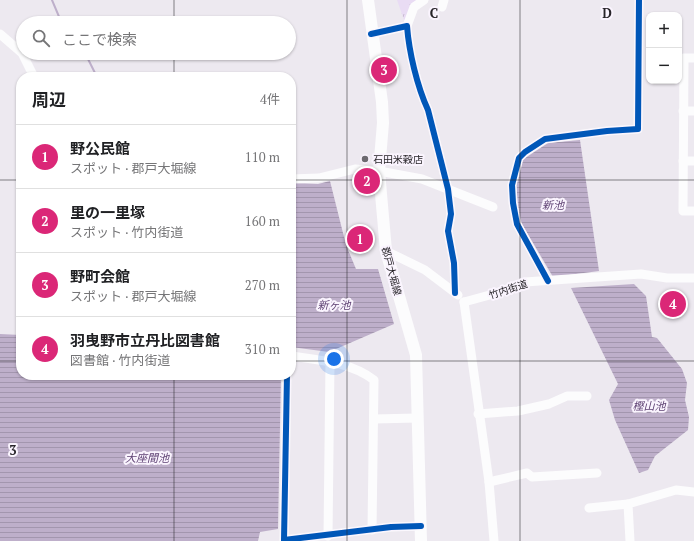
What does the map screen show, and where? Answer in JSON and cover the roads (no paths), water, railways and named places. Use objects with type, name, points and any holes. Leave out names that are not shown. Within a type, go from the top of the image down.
[{"type":"main road","name":"郡戸大堀線","points":[[368,0],[371,34],[382,102],[383,123],[379,171],[386,251],[414,346],[421,541]]},
{"type":"street","points":[[424,0],[414,7],[407,26],[410,47],[448,189],[451,214],[448,231],[454,263],[455,293]]},
{"type":"street","points":[[548,281],[517,224],[512,197],[512,185],[516,164],[518,158],[545,139],[607,130],[638,129],[639,0]]},
{"type":"street","points":[[371,34],[407,26]]},
{"type":"street","points":[[0,34],[16,49]]},
{"type":"street","points":[[694,58],[684,58],[683,111],[683,211],[694,211]]},
{"type":"street","points":[[25,60],[31,72]]},
{"type":"street","points":[[683,111],[694,111]]},
{"type":"street","points":[[683,161],[694,161]]},
{"type":"street","points":[[296,178],[319,178],[355,169],[379,171],[422,179],[493,207]]},
{"type":"street","points":[[386,251],[425,270],[455,293],[464,302],[478,414],[489,482],[494,541]]},
{"type":"street","name":"竹内街道","points":[[464,302],[497,293],[525,282],[641,274],[667,278],[694,278]]},
{"type":"street","points":[[296,357],[347,366],[367,375],[374,380],[372,530]]},
{"type":"street","points":[[328,536],[330,362]]},
{"type":"street","points":[[287,380],[284,540],[328,536],[391,527],[421,526]]},
{"type":"street","points":[[478,414],[518,411],[549,404],[567,396],[587,396]]},
{"type":"street","points":[[374,419],[417,418]]},
{"type":"street","points":[[489,482],[527,473],[532,477],[597,473]]},
{"type":"street","points":[[588,508],[628,504],[676,490],[694,492]]},
{"type":"street","points":[[628,504],[630,541]]},
{"type":"water","name":"新池","points":[[580,140],[599,271],[553,277],[519,219],[516,182],[522,160],[548,143]]},
{"type":"water","name":"新ヶ池","points":[[330,181],[346,245],[356,269],[378,269],[394,324],[329,352],[296,348],[296,183],[318,184]]},
{"type":"water","name":"樫山池","points":[[634,284],[646,296],[652,337],[657,338],[682,369],[687,383],[685,400],[689,417],[688,430],[655,456],[648,470],[639,473],[615,420],[609,400],[618,384],[571,288]]},
{"type":"water","name":"大座間池","points":[[0,334],[16,335],[16,380],[281,380],[278,529],[260,532],[258,541],[0,541]]},
{"type":"waterway","points":[[52,0],[59,16]]},
{"type":"waterway","points":[[88,60],[94,72]]},
{"type":"place","name":"野町会館","points":[[384,70]]},
{"type":"place","name":"石田米穀店","points":[[365,159]]},
{"type":"place","name":"里の一里塚","points":[[367,181]]},
{"type":"place","name":"野公民館","points":[[360,239]]},
{"type":"place","name":"羽曳野市立丹比図書館","points":[[673,304]]}]
